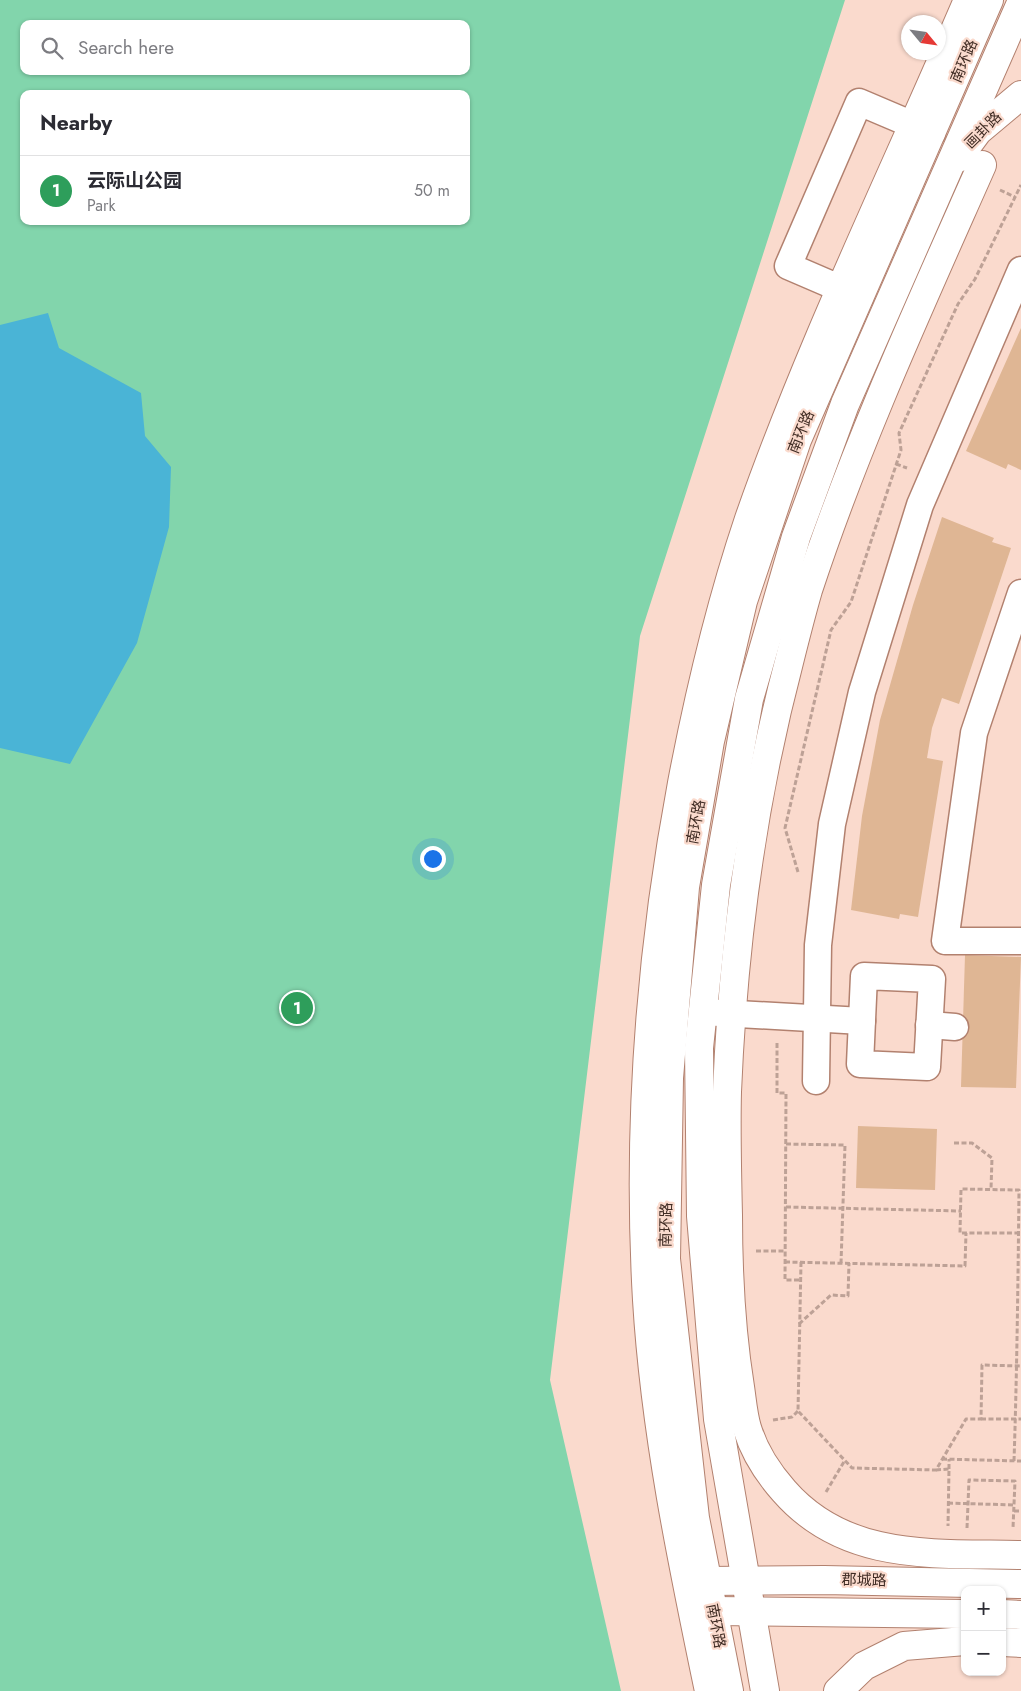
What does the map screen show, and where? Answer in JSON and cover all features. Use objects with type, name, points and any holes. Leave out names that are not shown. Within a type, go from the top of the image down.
[{"type":"main road","points":[[923,129],[968,0]]},
{"type":"main road","name":"南环路","points":[[729,1691],[695,1518],[666,1259],[669,1078],[685,887],[710,740],[743,600],[797,440],[850,293],[923,129],[989,0]]},
{"type":"main road","name":"南环路","points":[[765,1691],[718,1419],[701,1216],[699,1048],[716,884],[748,699],[796,537],[845,404],[1021,3]]},
{"type":"main road","name":"画卦路","points":[[949,169],[978,131],[1021,95]]},
{"type":"main road","points":[[982,165],[870,417],[807,593],[778,703],[757,806],[737,946],[727,1094],[728,1262],[736,1361],[747,1428],[762,1462],[786,1494],[828,1529],[856,1541],[909,1552],[1017,1545]]},
{"type":"main road","points":[[709,1691],[660,1432],[647,1300],[644,1138],[651,998],[668,861],[694,720],[725,596],[749,521],[795,395],[850,293]]},
{"type":"main road","name":"郡城路","points":[[707,1581],[824,1580],[1021,1584]]},
{"type":"main road","points":[[713,1611],[961,1614]]},
{"type":"main road","points":[[1006,1614],[1021,1615]]},
{"type":"main road","points":[[838,1691],[864,1666],[904,1646],[948,1641],[961,1642]]},
{"type":"main road","points":[[1006,1642],[1021,1643]]},
{"type":"street","points":[[850,293],[788,266],[860,102],[923,129]]},
{"type":"street","points":[[816,1081],[818,945],[832,824],[862,692],[920,504],[1021,270]]},
{"type":"street","points":[[1021,593],[974,733],[945,940],[1021,941]]},
{"type":"street","points":[[864,976],[932,979],[927,1067],[860,1064],[862,1021],[864,976]]},
{"type":"street","points":[[703,1012],[862,1021]]},
{"type":"street","points":[[929,1026],[955,1027]]},
{"type":"path","points":[[777,1016],[777,1093],[786,1093],[785,1280],[800,1280]]},
{"type":"path","points":[[954,1143],[972,1143],[992,1158],[992,1190]]},
{"type":"path","points":[[786,1144],[845,1145],[841,1263]]},
{"type":"path","points":[[1014,1461],[1019,1366],[1019,1190],[961,1189],[960,1233],[1018,1233]]},
{"type":"path","points":[[786,1207],[961,1211]]},
{"type":"path","points":[[785,1262],[965,1266],[966,1232]]},
{"type":"path","points":[[749,1252],[785,1251]]},
{"type":"path","points":[[765,1421],[792,1417],[798,1411],[801,1262]]},
{"type":"path","points":[[799,1324],[831,1295],[848,1296],[849,1264]]},
{"type":"path","points":[[981,1419],[982,1365],[1019,1366]]},
{"type":"path","points":[[798,1411],[852,1468],[949,1469]]},
{"type":"path","points":[[936,1470],[966,1419],[1021,1419]]},
{"type":"path","points":[[942,1459],[1021,1461]]},
{"type":"path","points":[[948,1528],[949,1459]]},
{"type":"path","points":[[822,1498],[845,1460]]},
{"type":"path","points":[[967,1536],[968,1480],[1015,1481],[1014,1511],[1017,1545]]},
{"type":"path","points":[[948,1504],[1014,1505]]},
{"type":"path","points":[[1014,1511],[1021,1511]]},
{"type":"green space","points":[[0,0],[845,0],[640,636],[550,1380],[621,1691],[0,1691]]},
{"type":"water","points":[[48,313],[59,348],[141,393],[145,436],[171,467],[169,527],[137,643],[70,764],[0,748],[0,325]]},
{"type":"building","points":[[1021,328],[1021,470],[1008,464],[1006,469],[966,451]]},
{"type":"building","points":[[942,517],[994,538],[992,542],[1011,548],[959,704],[942,698],[932,728],[927,758],[943,761],[918,917],[900,914],[899,919],[851,910],[862,816],[880,720],[913,605]]},
{"type":"building","points":[[965,955],[1021,957],[1016,1088],[961,1087]]},
{"type":"building","points":[[858,1126],[937,1129],[935,1190],[856,1188]]},
{"type":"place","name":"云际山公园","points":[[297,1008]]}]
